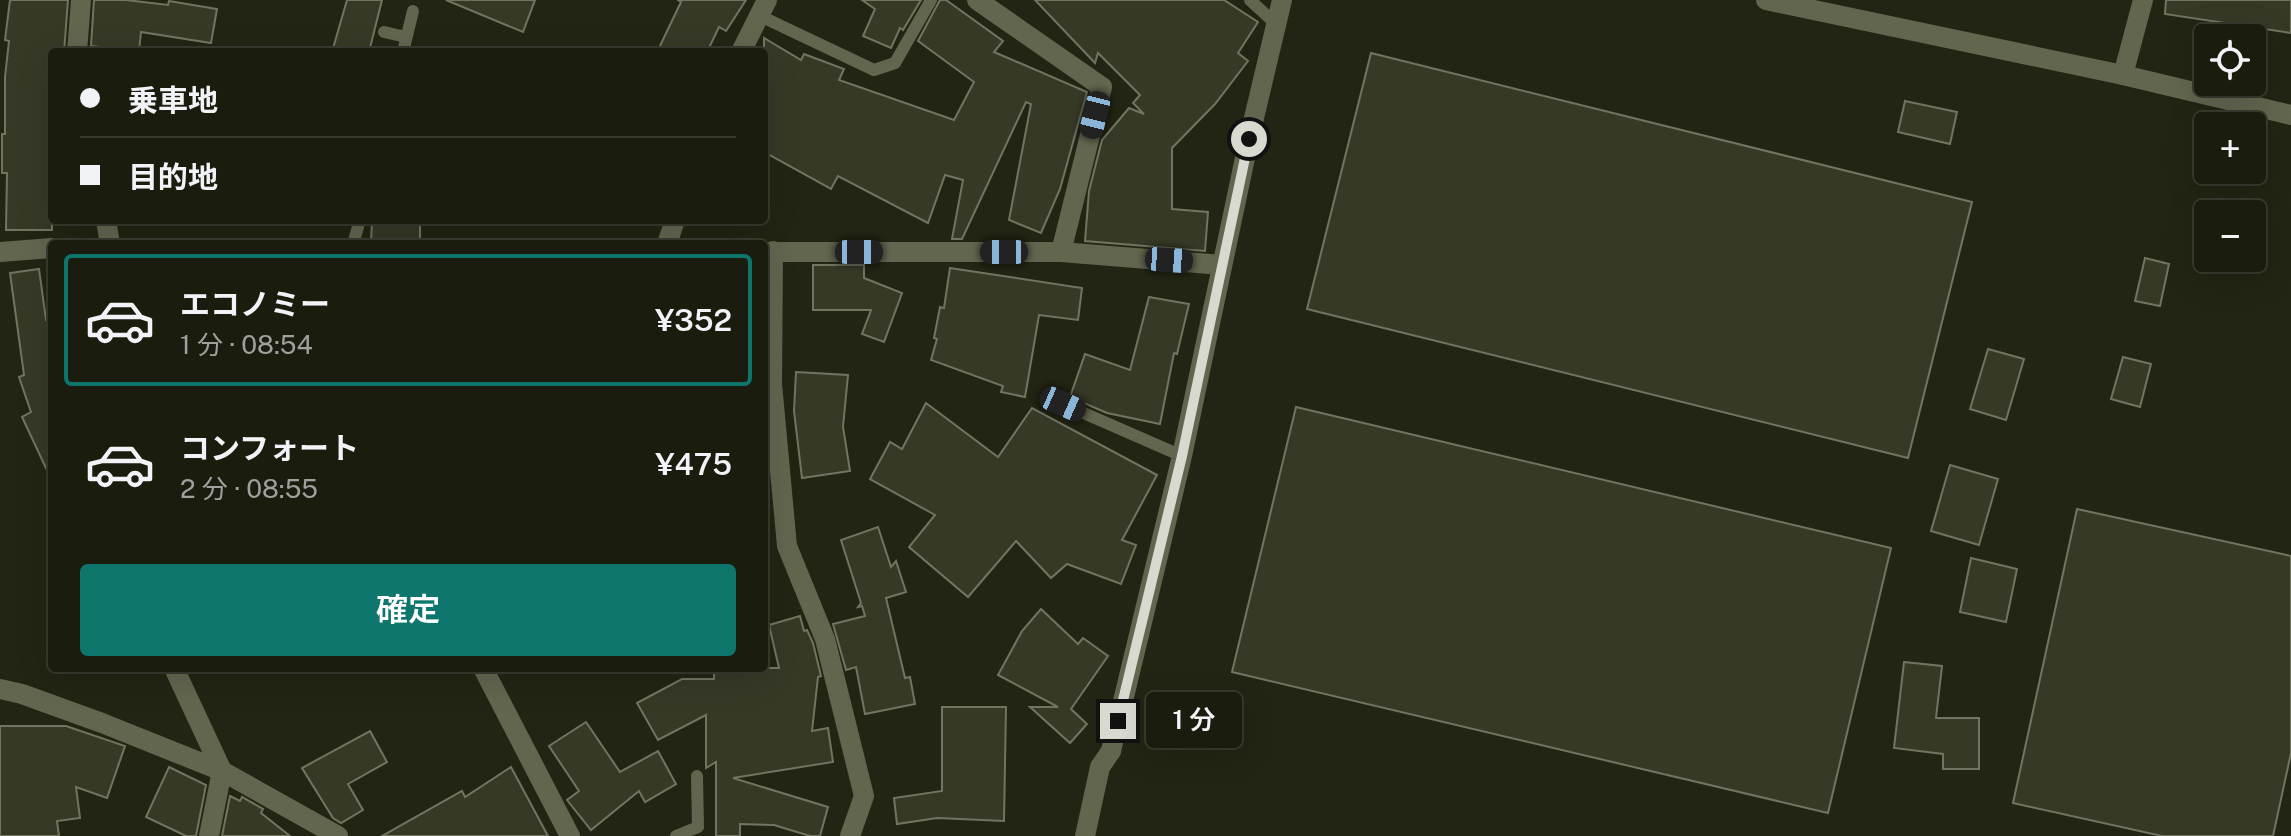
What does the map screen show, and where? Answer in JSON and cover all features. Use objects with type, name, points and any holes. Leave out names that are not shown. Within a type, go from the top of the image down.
[{"type":"street","points":[[77,48],[81,0]]},
{"type":"street","points":[[977,0],[1102,87],[1061,252]]},
{"type":"street","points":[[1085,836],[1100,767],[1111,751],[1182,456],[1282,0]]},
{"type":"street","points":[[1766,0],[1801,4],[2291,115]]},
{"type":"street","points":[[2123,75],[2143,0]]},
{"type":"street","points":[[743,48],[763,8]]},
{"type":"street","points":[[0,252],[48,248]]},
{"type":"street","points":[[850,836],[864,796],[825,639],[787,546],[772,384],[768,252],[1061,252],[1222,265]]},
{"type":"street","points":[[176,672],[222,771],[209,836]]},
{"type":"street","points":[[485,672],[570,836]]},
{"type":"street","points":[[0,689],[88,718],[222,771],[338,836]]},
{"type":"lane","points":[[763,8],[874,70],[895,63],[931,0]]},
{"type":"lane","points":[[1250,0],[1277,25]]},
{"type":"lane","points":[[404,48],[413,11]]},
{"type":"lane","points":[[384,32],[406,37]]},
{"type":"lane","points":[[1063,404],[1182,456]]},
{"type":"lane","points":[[676,836],[698,827],[697,776]]},
{"type":"building","points":[[10,0],[68,0],[64,48],[48,48],[48,224],[52,224],[52,230],[6,230],[7,173],[2,173],[2,134],[5,134],[5,77],[9,41],[5,40]]},
{"type":"building","points":[[94,0],[168,5],[169,1],[217,9],[211,43],[141,32],[139,48],[91,46]]},
{"type":"building","points":[[347,0],[382,0],[370,48],[333,48]]},
{"type":"building","points":[[446,0],[535,0],[523,32]]},
{"type":"building","points":[[678,0],[746,0],[726,31],[719,27],[709,48],[659,48],[681,2]]},
{"type":"building","points":[[862,0],[921,0],[903,30],[900,28],[891,48],[863,36],[875,9]]},
{"type":"building","points":[[940,0],[946,0],[1003,41],[994,52],[1087,92],[1060,189],[1041,233],[1009,220],[1031,104],[1026,102],[962,239],[952,239],[963,180],[945,175],[928,223],[838,176],[831,189],[768,154],[768,48],[764,48],[764,38],[801,60],[804,54],[844,69],[839,80],[954,120],[974,82],[918,41]]},
{"type":"building","points":[[1035,0],[1224,0],[1258,22],[1238,53],[1248,61],[1215,104],[1172,148],[1172,209],[1208,212],[1205,251],[1085,241],[1089,191],[1102,140],[1129,108],[1144,114],[1133,103],[1140,95],[1098,53],[1095,63]]},
{"type":"building","points":[[2166,0],[2291,0],[2291,33],[2266,29],[2266,24],[2231,24],[2165,14]]},
{"type":"building","points":[[1371,53],[1972,202],[1908,458],[1307,309]]},
{"type":"building","points":[[1905,101],[1957,112],[1950,144],[1898,132]]},
{"type":"building","points":[[372,224],[420,224],[420,240],[371,240]]},
{"type":"building","points":[[2145,258],[2169,264],[2160,306],[2135,301]]},
{"type":"building","points":[[813,265],[864,265],[864,278],[902,293],[884,342],[862,334],[871,310],[813,310]]},
{"type":"building","points":[[950,268],[1082,288],[1078,320],[1039,315],[1025,397],[1001,392],[1003,386],[931,360]]},
{"type":"building","points":[[39,269],[48,320],[48,472],[22,417],[31,412],[19,377],[24,375],[10,273]]},
{"type":"building","points":[[1149,297],[1189,304],[1177,354],[1174,353],[1160,424],[1107,413],[1070,397],[1085,354],[1130,370]]},
{"type":"building","points":[[1988,349],[2024,359],[2006,420],[1970,409]]},
{"type":"building","points":[[2123,357],[2151,364],[2140,407],[2111,399]]},
{"type":"building","points":[[796,372],[848,375],[843,427],[850,471],[802,478],[794,411]]},
{"type":"building","points":[[926,403],[998,457],[1032,408],[1157,475],[1122,540],[1136,545],[1121,584],[1067,564],[1051,578],[1016,541],[968,597],[909,547],[935,515],[870,479],[890,442],[902,449]]},
{"type":"building","points":[[1296,407],[1891,548],[1828,813],[1232,672]]},
{"type":"building","points":[[1950,465],[1998,479],[1979,545],[1931,531]]},
{"type":"building","points":[[2077,509],[2291,556],[2291,753],[2273,836],[2162,836],[2013,803]]},
{"type":"building","points":[[878,527],[891,567],[896,561],[906,592],[886,598],[905,678],[910,677],[915,704],[865,714],[856,667],[846,670],[833,624],[865,616],[862,606],[858,607],[861,603],[841,540]]},
{"type":"building","points":[[1971,558],[2017,569],[2006,622],[1960,612]]},
{"type":"building","points":[[1041,609],[1078,644],[1083,638],[1108,656],[1071,709],[1087,724],[1070,743],[1030,707],[1058,707],[998,675],[1022,631]]},
{"type":"building","points":[[800,616],[804,631],[807,630],[821,676],[818,677],[812,731],[828,728],[833,762],[733,778],[828,807],[820,836],[774,825],[740,824],[740,836],[716,836],[716,762],[706,768],[706,715],[658,740],[637,703],[682,679],[714,679],[714,672],[768,672],[768,668],[779,668],[769,625]]},
{"type":"building","points":[[1904,662],[1942,666],[1936,718],[1979,718],[1979,769],[1943,769],[1943,754],[1894,748]]},
{"type":"building","points":[[942,707],[1006,707],[1004,821],[937,818],[897,824],[894,798],[942,791]]},
{"type":"building","points":[[586,722],[620,772],[658,751],[676,784],[645,802],[639,791],[591,830],[567,800],[579,791],[549,746]]},
{"type":"building","points":[[0,726],[66,726],[125,746],[107,798],[76,787],[80,818],[57,821],[59,836],[0,836]]},
{"type":"building","points":[[370,731],[387,762],[348,784],[363,810],[341,823],[333,818],[302,768]]},
{"type":"building","points":[[169,767],[206,785],[196,836],[186,836],[146,817]]},
{"type":"building","points":[[511,767],[548,836],[382,836],[462,791],[465,797]]},
{"type":"building","points":[[230,796],[240,801],[242,797],[263,809],[261,813],[290,836],[222,836]]},
{"type":"route","points":[[1118,721],[1182,456],[1249,139]]}]
